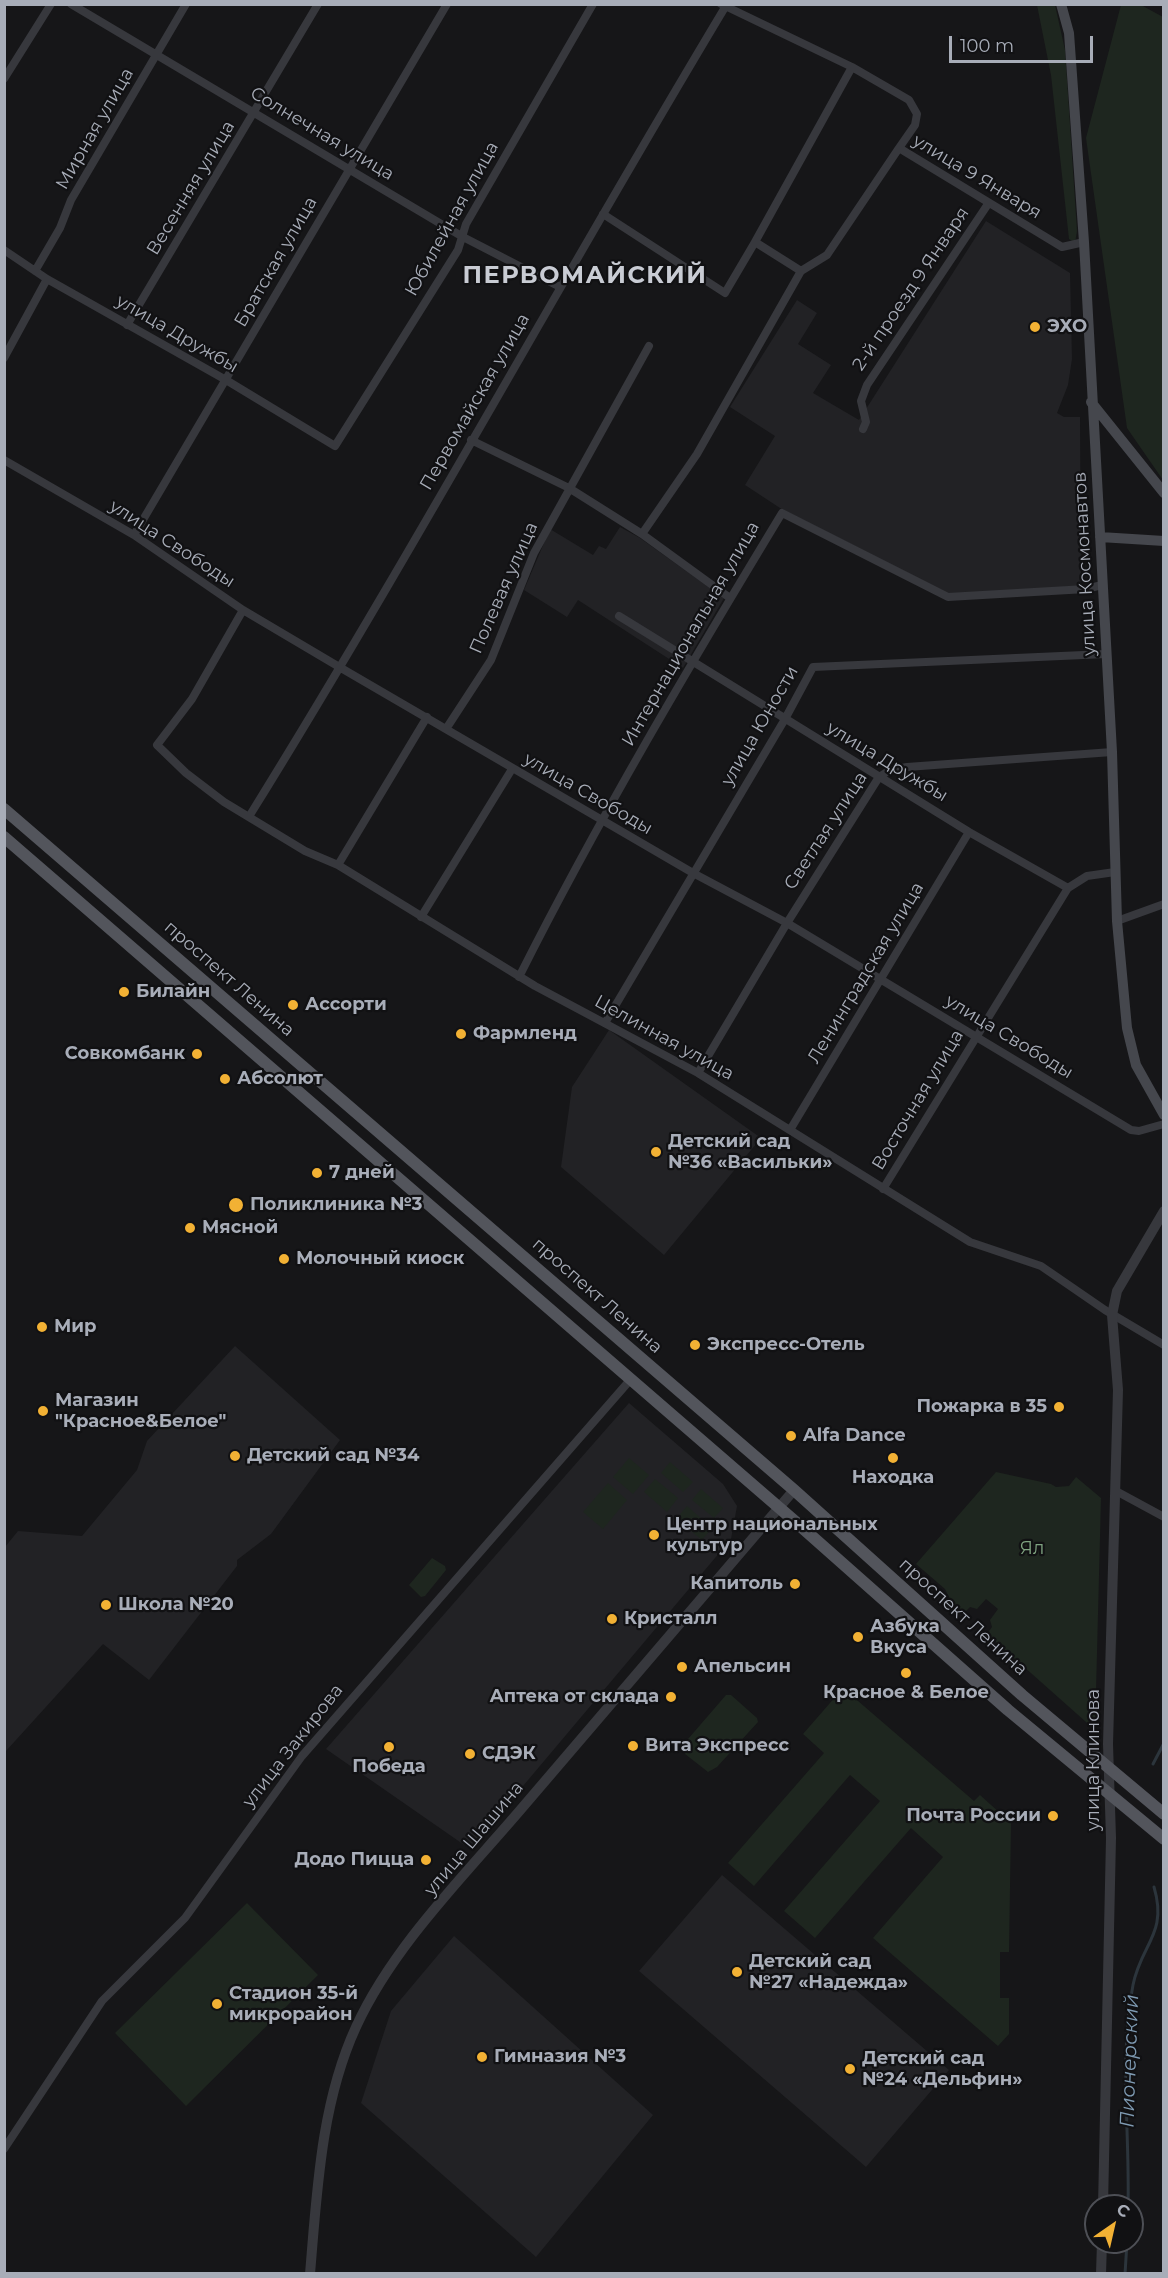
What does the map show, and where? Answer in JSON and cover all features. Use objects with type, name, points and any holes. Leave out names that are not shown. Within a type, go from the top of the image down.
[{"type":"main road","name":"улица Космонавтов","points":[[1061,4],[1069,33],[1084,242],[1112,752],[1117,921],[1129,1038],[1136,1065],[1164,1115]]},
{"type":"main road","points":[[1091,402],[1164,493]]},
{"type":"main road","points":[[1100,537],[1164,542]]},
{"type":"main road","name":"проспект Ленина","points":[[4,808],[794,1490],[1107,1770],[1164,1814]]},
{"type":"main road","points":[[4,837],[631,1379],[1108,1796],[1164,1839]]},
{"type":"main road","points":[[464,1234],[478,1217]]},
{"type":"street","points":[[4,79],[51,4]]},
{"type":"street","name":"Солнечная улица","points":[[70,4],[463,237],[560,287]]},
{"type":"street","name":"Мирная улица","points":[[34,271],[60,228],[71,200],[186,4]]},
{"type":"street","name":"Весенняя улица","points":[[127,325],[318,4]]},
{"type":"street","name":"Братская улица","points":[[134,535],[447,4]]},
{"type":"street","name":"Юбилейная улица","points":[[334,446],[458,250],[466,224],[593,4]]},
{"type":"street","points":[[725,5],[852,66],[909,100],[917,114],[915,125],[899,148]]},
{"type":"street","name":"Первомайская улица","points":[[250,815],[341,668],[725,5]]},
{"type":"street","points":[[603,214],[725,293],[852,66]]},
{"type":"street","name":"улица 9 Января","points":[[642,534],[697,454],[801,271],[827,255],[899,148],[1062,247],[1084,242]]},
{"type":"street","name":"2-й проезд 9 Января","points":[[863,429],[866,422],[861,401],[867,385],[988,204]]},
{"type":"street","points":[[755,242],[801,271]]},
{"type":"street","name":"улица Дружбы","points":[[4,250],[47,279],[226,380],[334,446]]},
{"type":"street","points":[[4,358],[47,279]]},
{"type":"street","name":"Полевая улица","points":[[446,729],[491,660],[534,553],[649,346]]},
{"type":"street","points":[[471,440],[569,488],[642,534],[730,598]]},
{"type":"street","name":"улица Свободы","points":[[4,460],[134,535],[243,610],[512,769],[693,873],[787,923],[1131,1130],[1139,1131],[1164,1124]]},
{"type":"street","name":"Интернациональная улица","points":[[519,977],[692,662],[782,513],[948,597],[1086,589],[1102,585]]},
{"type":"street","name":"Целинная улица","points":[[243,610],[192,699],[157,745],[186,773],[224,802],[250,815],[305,851],[339,865],[519,977],[698,1072],[970,1242],[1041,1266],[1112,1315],[1164,1346]]},
{"type":"street","name":"улица Дружбы","points":[[619,616],[969,832],[1068,888]]},
{"type":"street","name":"улица Юности","points":[[605,1023],[785,719],[813,667],[1106,654]]},
{"type":"street","points":[[339,865],[426,717]]},
{"type":"street","name":"Светлая улица","points":[[698,1072],[787,923],[879,777],[891,770],[908,767],[1112,752]]},
{"type":"street","points":[[421,917],[512,769]]},
{"type":"street","name":"Ленинградская улица","points":[[790,1130],[969,832]]},
{"type":"street","points":[[1068,888],[1087,876],[1115,872]]},
{"type":"street","name":"Восточная улица","points":[[883,1189],[1068,888]]},
{"type":"street","points":[[1117,921],[1164,904]]},
{"type":"street","name":"улица Клинова","points":[[1103,2194],[1111,1838],[1107,1770],[1118,1390],[1112,1315],[1117,1291],[1164,1211]]},
{"type":"street","name":"улица Закирова","points":[[4,2149],[102,2001],[185,1918],[302,1756],[631,1379]]},
{"type":"street","name":"улица Шашина","points":[[310,2274],[321,2156],[334,2089],[356,2027],[376,1988],[403,1950],[463,1878],[794,1490]]},
{"type":"street","points":[[1116,1491],[1164,1516]]},
{"type":"street","points":[[1101,2274],[1102,2254]]},
{"type":"shaded area","points":[[986,221],[1070,273],[1072,359],[1068,385],[1057,413],[1064,417],[1080,417],[1081,586],[949,594],[780,508],[745,485],[775,436],[730,407],[797,300],[817,313],[798,344],[831,365],[813,393],[859,420]]},
{"type":"shaded area","points":[[620,527],[640,538],[724,598],[683,668],[578,600],[567,617],[524,590],[550,529],[593,555],[599,546],[606,549]]},
{"type":"shaded area","name":"Детский сад №36 «Васильки»","points":[[609,1030],[761,1138],[664,1255],[561,1167],[572,1087]]},
{"type":"shaded area","points":[[235,1346],[340,1440],[271,1534],[237,1560],[237,1566],[149,1680],[103,1644],[6,1751],[5,1547],[18,1531],[82,1536],[137,1470],[147,1441]]},
{"type":"shaded area","points":[[629,1403],[723,1484],[737,1506],[731,1539],[470,1849],[326,1749]]},
{"type":"shaded area","points":[[722,1875],[949,2070],[866,2167],[639,1971]]},
{"type":"shaded area","name":"Гимназия №3","points":[[454,1936],[653,2115],[536,2257],[361,2103],[391,2011]]},
{"type":"green space","points":[[1037,5],[1055,5],[1065,50],[1077,231],[1075,243],[1069,239],[1051,75]]},
{"type":"green space","points":[[1121,5],[1141,5],[1163,17],[1163,480],[1127,428],[1086,138]]},
{"type":"green space","points":[[629,1458],[649,1475],[633,1494],[613,1477]]},
{"type":"green space","points":[[670,1462],[693,1482],[683,1492],[661,1473]]},
{"type":"green space","name":"Ял","points":[[996,1472],[1056,1487],[1069,1486],[1076,1477],[1101,1498],[1095,1730],[987,1634],[992,1627],[990,1620],[998,1609],[986,1599],[977,1609],[970,1607],[964,1613],[951,1601],[945,1589],[916,1564]]},
{"type":"green space","points":[[655,1479],[678,1498],[667,1512],[644,1492]]},
{"type":"green space","points":[[608,1483],[627,1500],[603,1529],[583,1512]]},
{"type":"green space","points":[[701,1489],[723,1508],[714,1518],[692,1500]]},
{"type":"green space","points":[[687,1506],[712,1528],[702,1540],[676,1519]]},
{"type":"green space","points":[[432,1558],[445,1566],[446,1570],[425,1596],[421,1597],[409,1585]]},
{"type":"green space","points":[[843,1688],[974,1801],[980,1795],[1011,1823],[1009,1952],[1000,1952],[1000,1998],[1009,1998],[1009,2034],[998,2046],[873,1938],[943,1857],[911,1828],[815,1938],[784,1911],[880,1801],[850,1775],[754,1886],[728,1863],[824,1753],[803,1734]]},
{"type":"green space","points":[[726,1695],[731,1695],[757,1718],[758,1722],[717,1767],[708,1772],[685,1754],[682,1746]]},
{"type":"green space","name":"Стадион 35-й микрорайон","points":[[247,1903],[318,1975],[186,2106],[115,2033]]},
{"type":"waterway","name":"Пионерский","points":[[1153,1764],[1164,1743]]},
{"type":"waterway","name":"Пионерский","points":[[1128,2194],[1126,2067],[1129,2012],[1137,1971],[1156,1928],[1158,1916],[1154,1887]]},
{"type":"waterway","name":"Пионерский","points":[[1125,2274],[1126,2254]]},
{"type":"place","name":"ЭХО","points":[[1035,327]]},
{"type":"place","name":"Билайн","points":[[124,992]]},
{"type":"place","name":"Ассорти","points":[[293,1005]]},
{"type":"place","name":"Фармленд","points":[[461,1034]]},
{"type":"place","name":"Совкомбанк","points":[[197,1054]]},
{"type":"place","name":"Абсолют","points":[[225,1079]]},
{"type":"place","name":"Детский сад №36 «Васильки»","points":[[656,1152]]},
{"type":"place","name":"7 дней","points":[[317,1173]]},
{"type":"place","name":"Поликлиника №3","points":[[236,1205]]},
{"type":"place","name":"Мясной","points":[[190,1228]]},
{"type":"place","name":"Молочный киоск","points":[[284,1259]]},
{"type":"place","name":"Мир","points":[[42,1327]]},
{"type":"place","name":"Экспресс-Отель","points":[[695,1345]]},
{"type":"place","name":"Пожарка в 35","points":[[1059,1407]]},
{"type":"place","name":"Магазин \"Красное&Белое\"","points":[[43,1411]]},
{"type":"place","name":"Alfa Dance","points":[[791,1436]]},
{"type":"place","name":"Детский сад №34","points":[[235,1456]]},
{"type":"place","name":"Находка","points":[[893,1458]]},
{"type":"place","name":"Центр национальных культур","points":[[654,1535]]},
{"type":"place","name":"Капитоль","points":[[795,1584]]},
{"type":"place","name":"Школа №20","points":[[106,1605]]},
{"type":"place","name":"Кристалл","points":[[612,1619]]},
{"type":"place","name":"Азбука Вкуса","points":[[858,1637]]},
{"type":"place","name":"Апельсин","points":[[682,1667]]},
{"type":"place","name":"Красное & Белое","points":[[906,1673]]},
{"type":"place","name":"Аптека от склада","points":[[671,1697]]},
{"type":"place","name":"Вита Экспресс","points":[[633,1746]]},
{"type":"place","name":"Победа","points":[[389,1747]]},
{"type":"place","name":"СДЭК","points":[[470,1754]]},
{"type":"place","name":"Почта России","points":[[1053,1816]]},
{"type":"place","name":"Додо Пицца","points":[[426,1860]]},
{"type":"place","name":"Детский сад №27 «Надежда»","points":[[737,1972]]},
{"type":"place","name":"Стадион 35-й микрорайон","points":[[217,2004]]},
{"type":"place","name":"Гимназия №3","points":[[482,2057]]},
{"type":"place","name":"Детский сад №24 «Дельфин»","points":[[850,2069]]},
{"type":"district","name":"ПЕРВОМАЙСКИЙ","points":[[585,276]]}]
